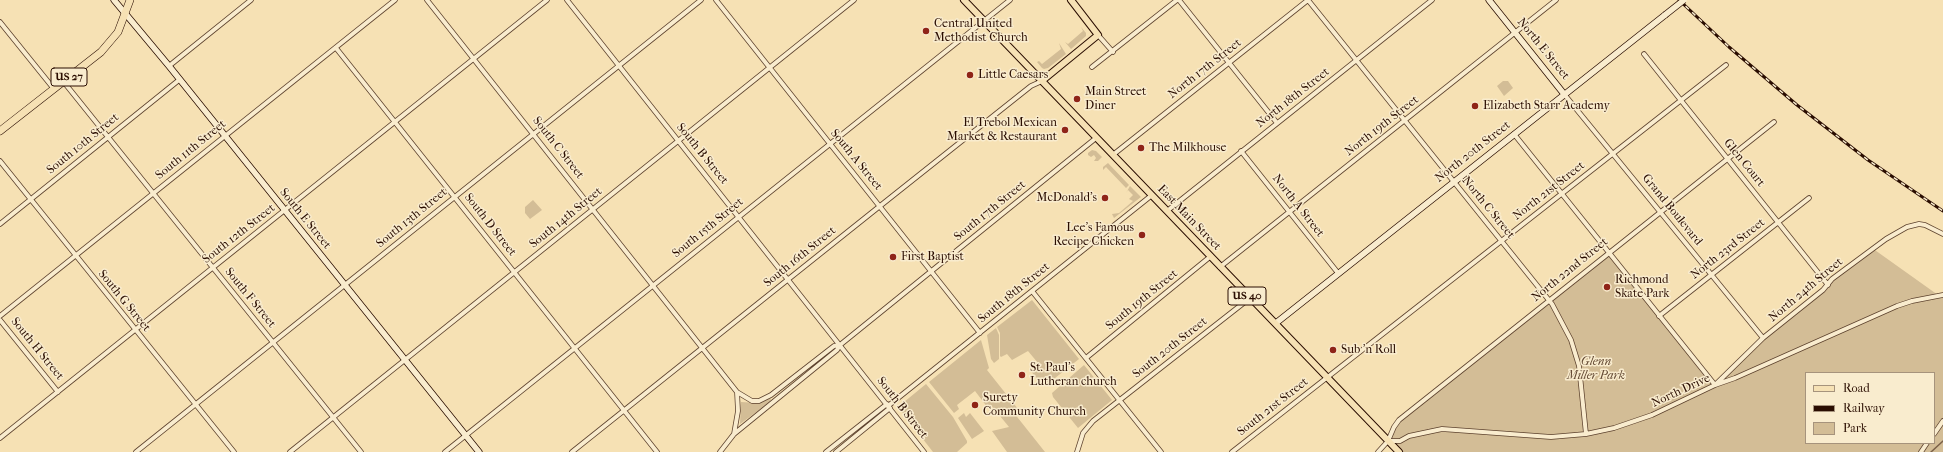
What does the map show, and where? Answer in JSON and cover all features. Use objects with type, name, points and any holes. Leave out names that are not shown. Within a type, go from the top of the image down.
[{"type":"highway","name":"US 27","points":[[0,131],[107,46],[118,32],[130,0]]},
{"type":"main road","name":"East Main Street","points":[[964,0],[1043,80],[1096,138],[1114,154],[1220,267],[1276,323],[1399,452]]},
{"type":"main road","points":[[1043,80],[1098,35],[1071,0]]},
{"type":"street","name":"South E Street","points":[[114,0],[169,66],[479,452]]},
{"type":"street","points":[[169,66],[251,0]]},
{"type":"street","name":"South 11th Street","points":[[0,316],[395,0]]},
{"type":"street","name":"South C Street","points":[[427,0],[534,133],[737,392]]},
{"type":"street","name":"South 12th Street","points":[[0,438],[548,0]]},
{"type":"street","name":"South B Street","points":[[567,0],[924,452]]},
{"type":"street","name":"South 13th Street","points":[[136,452],[701,0]]},
{"type":"street","name":"South A Street","points":[[716,0],[980,332]]},
{"type":"street","name":"South 14th Street","points":[[290,452],[854,0]]},
{"type":"street","name":"South 15th Street","points":[[444,452],[1010,0]]},
{"type":"street","points":[[1092,67],[1178,0],[1277,123]]},
{"type":"street","name":"North 17th Street","points":[[1114,154],[1308,0]]},
{"type":"street","name":"North C Street","points":[[1308,0],[1549,300],[1571,340],[1579,366],[1586,434]]},
{"type":"street","name":"North 18th Street","points":[[1167,211],[1432,0]]},
{"type":"street","name":"North E Street","points":[[1489,0],[1564,94]]},
{"type":"street","name":"North 19th Street","points":[[1220,267],[1556,0]]},
{"type":"street","name":"North 20th Street","points":[[1276,323],[1684,0]]},
{"type":"street","points":[[0,22],[54,89]]},
{"type":"street","points":[[1098,35],[1113,52]]},
{"type":"street","name":"South D Street","points":[[336,48],[657,452]]},
{"type":"street","name":"Glen Court","points":[[1644,54],[1828,285]]},
{"type":"street","name":"North 21st Street","points":[[1328,378],[1726,65]]},
{"type":"street","name":"South 10th Street","points":[[0,224],[179,80]]},
{"type":"street","name":"South 16th Street","points":[[572,452],[1031,86],[1043,80]]},
{"type":"street","name":"South F Street","points":[[63,81],[361,452]]},
{"type":"street","name":"Grand Boulevard","points":[[1564,94],[1763,338]]},
{"type":"street","name":"North 22nd Street","points":[[1378,452],[1388,441],[1399,420],[1660,211],[1774,122]]},
{"type":"street","points":[[1514,134],[1715,385]]},
{"type":"street","name":"South 17th Street","points":[[722,452],[734,434],[837,350],[840,345],[1096,138]]},
{"type":"street","name":"North A Street","points":[[1241,151],[1338,273]]},
{"type":"street","name":"South G Street","points":[[0,161],[234,452]]},
{"type":"street","name":"South 18th Street","points":[[826,452],[888,406],[1152,195]]},
{"type":"street","name":"North 23rd Street","points":[[1660,316],[1809,198]]},
{"type":"street","name":"North 24th Street","points":[[1715,385],[1763,338],[1847,268],[1886,239],[1907,227],[1919,224],[1925,225],[1943,234]]},
{"type":"street","name":"South 19th Street","points":[[1086,358],[1211,256]]},
{"type":"street","points":[[1032,291],[1161,452]]},
{"type":"street","name":"North Drive","points":[[1388,441],[1400,441],[1413,435],[1442,429],[1542,437],[1586,434],[1623,426],[1652,415],[1715,385],[1736,378],[1897,306],[1912,301],[1943,295]]},
{"type":"street","name":"South 20th Street","points":[[1077,452],[1080,441],[1088,426],[1250,298]]},
{"type":"street","name":"South H Street","points":[[0,320],[58,392]]},
{"type":"street","name":"South 17th Street","points":[[737,392],[752,401],[758,401],[771,395],[834,346],[840,345]]},
{"type":"street","name":"South 21st Street","points":[[1232,452],[1318,384],[1328,378]]},
{"type":"street","points":[[734,434],[738,411],[737,392]]},
{"type":"street","name":"South 18th Street","points":[[836,452],[888,406]]},
{"type":"street","points":[[1935,433],[1943,422]]},
{"type":"street","points":[[1921,452],[1927,444]]},
{"type":"green space","points":[[1081,27],[1086,33],[1086,36],[1071,49],[1065,42],[1068,44],[1083,31]]},
{"type":"green space","points":[[1059,43],[1066,54],[1048,68],[1042,68],[1037,62],[1039,61],[1042,64],[1061,49]]},
{"type":"green space","points":[[1503,81],[1508,81],[1513,88],[1504,96],[1497,86]]},
{"type":"green space","points":[[1092,150],[1096,151],[1102,157],[1098,161],[1094,161],[1096,158],[1094,155],[1091,157],[1088,155],[1088,153]]},
{"type":"green space","points":[[1108,163],[1129,185],[1126,188],[1106,167],[1103,170],[1103,167]]},
{"type":"green space","points":[[1130,186],[1141,197],[1114,218],[1112,214],[1119,213],[1133,201],[1129,199],[1133,195],[1128,190],[1126,193]]},
{"type":"green space","points":[[533,200],[542,210],[530,219],[525,213],[525,207]]},
{"type":"green space","name":"Glenn Miller Park","points":[[1872,248],[1938,295],[1943,295],[1943,452],[1399,452],[1388,441],[1399,420],[1609,252],[1715,385],[1763,338]]},
{"type":"green space","points":[[1032,300],[1079,359],[1050,382],[1042,385],[1030,370],[1038,363],[1028,351],[1012,360],[1007,354],[1001,357],[1000,356],[1000,333],[997,327]]},
{"type":"green space","points":[[996,328],[999,335],[999,359],[994,363],[991,359],[987,335]]},
{"type":"green space","points":[[981,340],[989,368],[987,370],[1018,409],[1014,413],[1045,452],[1007,452],[992,431],[1009,427],[991,405],[988,408],[975,391],[957,405],[959,409],[954,413],[929,382]]},
{"type":"green space","points":[[1084,365],[1112,400],[1078,428],[1053,397],[1052,393]]},
{"type":"green space","points":[[926,384],[953,417],[967,441],[967,443],[957,452],[933,452],[898,407]]},
{"type":"green space","points":[[771,398],[770,402],[740,424],[741,402],[759,403]]},
{"type":"green space","points":[[964,413],[966,417],[970,413],[984,431],[972,439],[958,418]]},
{"type":"waterway","points":[[1931,452],[1943,441]]},
{"type":"railway","points":[[1679,0],[1729,47],[1797,105],[1868,160],[1943,211]]},
{"type":"place","name":"Central United Methodist Church","points":[[926,31]]},
{"type":"place","name":"Little Caesars","points":[[970,75]]},
{"type":"place","name":"Main Street Diner","points":[[1077,99]]},
{"type":"place","name":"Elizabeth Starr Academy","points":[[1475,106]]},
{"type":"place","name":"El Trebol Mexican Market & Restaurant","points":[[1065,130]]},
{"type":"place","name":"The Milkhouse","points":[[1141,148]]},
{"type":"place","name":"McDonald's","points":[[1105,198]]},
{"type":"place","name":"Lee's Famous Recipe Chicken","points":[[1142,235]]},
{"type":"place","name":"First Baptist","points":[[893,257]]},
{"type":"place","name":"Richmond Skate Park","points":[[1607,287]]},
{"type":"place","name":"Sub 'n Roll","points":[[1333,350]]},
{"type":"place","name":"St. Paul's Lutheran church","points":[[1022,375]]},
{"type":"place","name":"Surety Community Church","points":[[975,405]]}]
